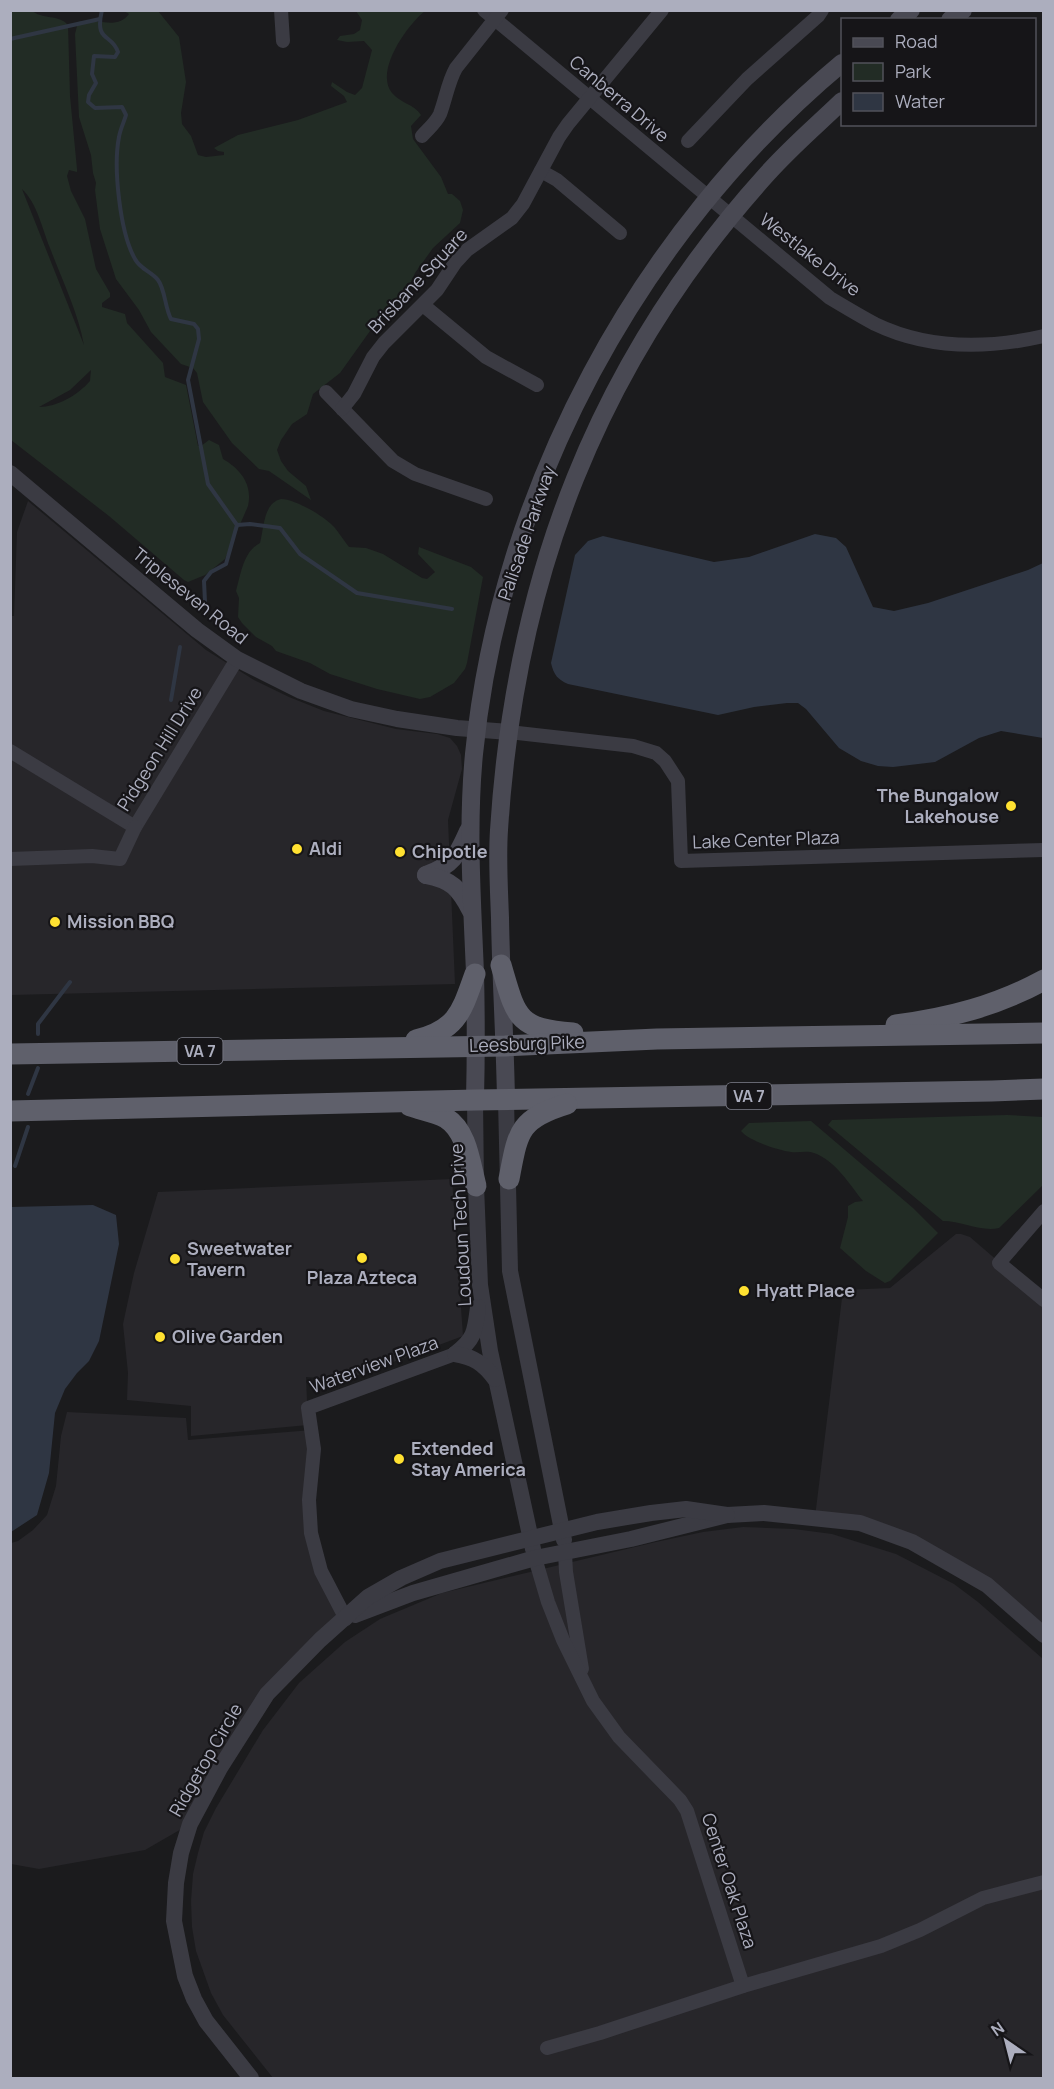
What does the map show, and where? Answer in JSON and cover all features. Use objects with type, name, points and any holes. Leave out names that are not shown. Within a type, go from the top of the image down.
[{"type":"highway","points":[[501,965],[512,1004],[521,1017],[535,1028],[552,1032],[657,1039]]},
{"type":"highway","points":[[390,1047],[434,1036],[445,1029],[459,1015],[475,974]]},
{"type":"highway","points":[[791,1038],[930,1020],[964,1013],[1017,994],[1044,980]]},
{"type":"highway","name":"Leesburg Pike","points":[[10,1054],[505,1046],[657,1039],[1044,1033]]},
{"type":"highway","name":"VA 7","points":[[10,1111],[1044,1089]]},
{"type":"highway","points":[[992,1091],[1044,1095]]},
{"type":"highway","points":[[508,1179],[516,1140],[525,1124],[549,1110],[585,1099]]},
{"type":"highway","points":[[395,1102],[445,1118],[456,1126],[467,1151],[476,1185]]},
{"type":"main road","name":"Palisade Parkway","points":[[476,1100],[470,826],[477,729],[483,688],[513,564],[534,500],[581,396],[632,304],[668,251],[710,196],[781,118],[841,65]]},
{"type":"main road","name":"Palisade Parkway","points":[[506,1100],[499,833],[517,677],[538,586],[563,507],[600,417],[659,314],[693,265],[768,172],[841,103]]},
{"type":"main road","points":[[470,826],[455,859],[442,869],[426,875],[441,878],[454,885],[472,912]]},
{"type":"street","points":[[281,10],[283,41]]},
{"type":"street","name":"Brisbane Square","points":[[342,409],[354,394],[373,357],[437,290],[455,263],[467,250],[512,218],[523,204],[559,137],[662,10]]},
{"type":"street","points":[[688,141],[747,80],[822,10]]},
{"type":"street","points":[[422,136],[440,115],[450,78],[494,14]]},
{"type":"street","name":"Canberra Drive","points":[[494,14],[731,216]]},
{"type":"street","points":[[541,171],[557,180],[620,233]]},
{"type":"street","name":"Westlake Drive","points":[[731,216],[830,298],[874,323],[898,333],[922,340],[965,346],[992,345],[1044,336]]},
{"type":"street","points":[[423,305],[486,357],[537,385]]},
{"type":"street","points":[[326,392],[385,455],[400,466],[415,474],[486,499]]},
{"type":"street","name":"Tripleseven Road","points":[[10,473],[197,630],[237,659],[301,691],[351,709],[397,719],[509,732]]},
{"type":"street","name":"Pidgeon Hill Drive","points":[[10,751],[135,827],[237,659]]},
{"type":"street","name":"Lake Center Plaza","points":[[509,732],[633,746],[656,753],[665,761],[678,781],[681,861],[1044,850]]},
{"type":"street","points":[[10,859],[92,856],[120,859],[135,827]]},
{"type":"street","name":"Loudoun Tech Drive","points":[[476,1100],[476,1185],[480,1285],[490,1351],[535,1558]]},
{"type":"street","points":[[506,1100],[510,1271],[563,1530],[565,1553]]},
{"type":"street","points":[[1044,1211],[999,1263],[1044,1300]]},
{"type":"street","points":[[455,1354],[467,1345],[473,1336],[480,1285]]},
{"type":"street","points":[[455,1354],[479,1362],[497,1382]]},
{"type":"street","name":"Waterview Plaza","points":[[346,1619],[321,1570],[311,1533],[309,1500],[314,1449],[308,1408],[455,1354]]},
{"type":"street","name":"Ridgetop Circle","points":[[251,2079],[206,2021],[185,1976],[174,1921],[176,1883],[181,1853],[190,1824],[204,1796],[267,1694],[320,1640],[368,1597],[400,1578],[441,1561],[563,1530],[651,1513],[686,1509],[728,1515],[779,1513],[860,1523],[912,1542],[987,1585],[1044,1635]]},
{"type":"street","name":"Ridgetop Circle","points":[[346,1619],[413,1593],[535,1558],[631,1539],[728,1515]]},
{"type":"street","name":"Center Oak Plaza","points":[[565,1553],[584,1680]]},
{"type":"street","name":"Center Oak Plaza","points":[[535,1558],[548,1602],[563,1640],[606,1721],[680,1800],[687,1811],[743,1986]]},
{"type":"street","points":[[547,2048],[743,1986],[881,1946],[983,1899],[1044,1882]]},
{"type":"shaded area","points":[[28,501],[206,650],[254,680],[324,711],[396,729],[437,734],[450,738],[461,755],[462,769],[448,820],[455,984],[11,995],[10,616],[14,616],[17,532]]},
{"type":"shaded area","points":[[452,1179],[463,1336],[345,1380],[306,1377],[308,1425],[191,1436],[191,1406],[127,1400],[128,1373],[123,1324],[134,1273],[158,1192]]},
{"type":"shaded area","points":[[956,1234],[970,1237],[1043,1300],[1043,1635],[1028,1620],[912,1542],[815,1517],[843,1290],[890,1288]]},
{"type":"shaded area","points":[[67,1412],[186,1418],[188,1440],[312,1430],[311,1533],[346,1619],[299,1660],[190,1824],[145,1850],[39,1869],[11,1864],[11,1543],[18,1541],[33,1530],[47,1515],[56,1486],[61,1436]]},
{"type":"shaded area","points":[[743,1527],[794,1529],[832,1534],[896,1554],[954,1584],[1043,1659],[1043,2078],[273,2078],[223,2015],[211,1993],[196,1951],[191,1901],[193,1874],[204,1832],[263,1730],[299,1683],[345,1642],[380,1619],[442,1593],[656,1542],[703,1532]]},
{"type":"green space","points":[[31,10],[40,15],[60,19],[68,25],[70,96],[77,172],[69,170],[67,176],[71,191],[85,219],[96,269],[110,293],[110,297],[102,303],[102,307],[125,314],[127,323],[163,363],[165,377],[186,385],[198,446],[209,440],[219,445],[223,459],[240,472],[247,484],[248,506],[225,559],[205,575],[188,582],[109,516],[11,440],[10,11]],"holes":[[[22,189],[32,201],[39,216],[74,308],[84,345]],[[91,370],[90,381],[73,395],[53,405],[39,407],[70,390]]]},
{"type":"green space","points":[[124,11],[158,11],[179,37],[186,82],[181,113],[182,124],[191,136],[198,155],[206,157],[224,155],[224,152],[214,148],[238,135],[298,120],[347,102],[344,96],[331,86],[332,82],[355,95],[362,88],[372,50],[364,41],[337,40],[340,36],[354,34],[360,30],[362,20],[356,11],[425,11],[410,26],[395,49],[387,73],[388,84],[395,96],[415,108],[421,115],[411,126],[413,139],[441,177],[448,194],[452,194],[460,201],[463,210],[460,223],[433,248],[415,273],[410,285],[370,331],[340,373],[313,394],[307,414],[292,424],[281,440],[277,450],[281,461],[288,471],[306,486],[311,500],[269,471],[259,469],[232,443],[203,402],[197,373],[193,368],[181,364],[151,332],[139,310],[116,279],[100,229],[91,155],[79,117],[75,34],[78,22],[118,22],[129,14]]},
{"type":"green space","points":[[281,499],[302,505],[325,519],[349,547],[366,548],[383,554],[422,578],[427,579],[435,572],[418,554],[419,547],[471,567],[483,577],[467,663],[454,683],[430,697],[420,699],[377,689],[330,674],[310,663],[276,651],[272,646],[256,637],[242,623],[238,617],[239,598],[236,591],[241,571],[250,552],[260,543],[268,511],[275,501]]},
{"type":"green space","points":[[1007,1115],[1043,1117],[1043,1185],[999,1228],[992,1229],[943,1221],[828,1125],[832,1120]]},
{"type":"green space","points":[[811,1121],[913,1208],[938,1233],[890,1281],[885,1283],[866,1271],[840,1248],[848,1217],[848,1206],[863,1201],[835,1167],[822,1156],[772,1147],[757,1142],[741,1131],[749,1123]]},
{"type":"water","points":[[815,534],[836,538],[846,547],[873,607],[894,611],[928,603],[1043,563],[1043,738],[1001,731],[979,738],[935,762],[893,767],[878,766],[861,761],[839,748],[806,709],[798,703],[754,707],[718,715],[568,684],[555,674],[551,663],[575,555],[588,541],[603,536],[714,562],[749,557]]},
{"type":"water","points":[[93,1205],[116,1215],[119,1244],[99,1341],[89,1361],[65,1389],[55,1413],[49,1473],[37,1515],[11,1532],[11,1207]]},
{"type":"waterway","points":[[102,10],[100,28],[118,52],[115,57],[94,56],[92,74],[96,83],[88,102],[95,108],[122,107],[126,115],[117,150],[117,182],[125,233],[137,262],[160,284],[171,319],[194,324],[198,329],[199,339],[188,380],[208,484],[237,525],[226,564],[211,572],[204,581],[205,602]]},
{"type":"waterway","points":[[10,39],[100,19]]},
{"type":"waterway","points":[[237,525],[250,524],[280,528],[300,554],[357,593],[452,609]]},
{"type":"waterway","points":[[171,700],[180,647]]},
{"type":"waterway","points":[[38,1034],[38,1024],[70,982]]},
{"type":"waterway","points":[[28,1094],[38,1068]]},
{"type":"waterway","points":[[15,1166],[28,1127]]},
{"type":"place","name":"The Bungalow Lakehouse","points":[[1011,806]]},
{"type":"place","name":"Aldi","points":[[297,849]]},
{"type":"place","name":"Chipotle","points":[[400,852]]},
{"type":"place","name":"Mission BBQ","points":[[55,922]]},
{"type":"place","name":"Plaza Azteca","points":[[362,1258]]},
{"type":"place","name":"Sweetwater Tavern","points":[[175,1259]]},
{"type":"place","name":"Hyatt Place","points":[[744,1291]]},
{"type":"place","name":"Olive Garden","points":[[160,1337]]},
{"type":"place","name":"Extended Stay America","points":[[399,1459]]}]
